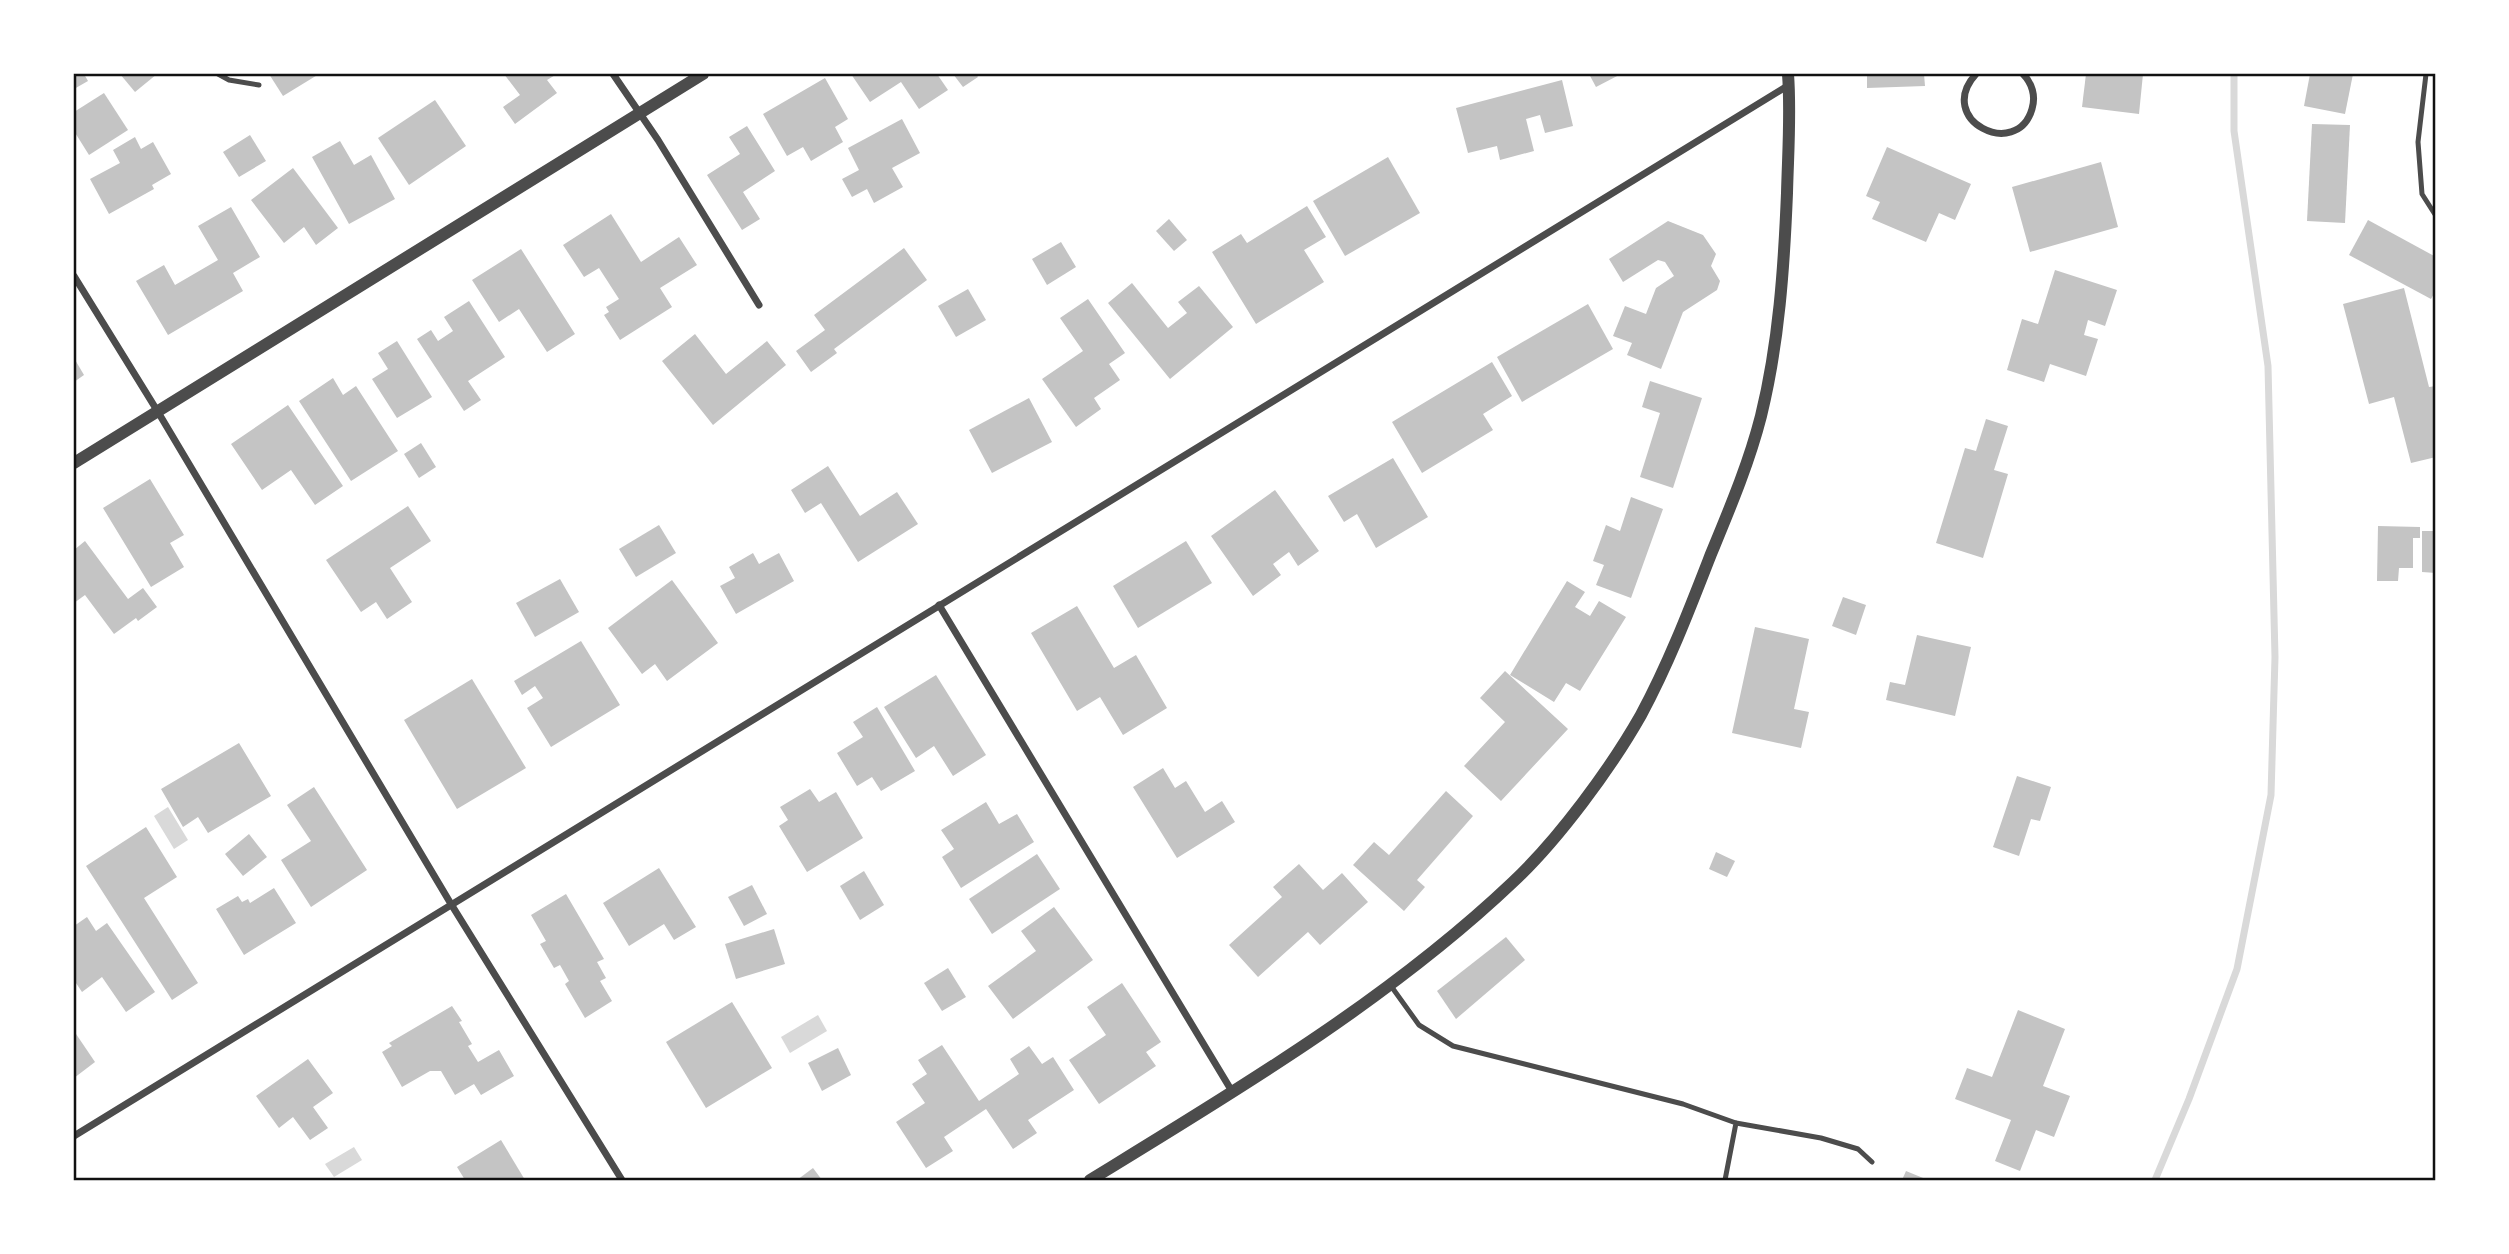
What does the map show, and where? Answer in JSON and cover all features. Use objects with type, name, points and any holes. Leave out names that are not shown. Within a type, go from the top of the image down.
[{"type":"street","points":[[613,74],[759,305]]},
{"type":"street","points":[[74,464],[703,74]]},
{"type":"street","points":[[1976,74],[1966,88],[1966,108],[1977,125],[1995,133],[2015,130],[2029,116],[2034,96],[2030,83],[2023,74]]},
{"type":"street","points":[[74,1136],[1789,79]]},
{"type":"street","points":[[1090,1181],[1233,1093],[1434,950],[1516,879],[1549,842],[1578,807],[1634,725],[1675,643],[1750,456],[1767,389],[1782,279],[1789,79]]},
{"type":"street","points":[[74,276],[451,904],[622,1181]]},
{"type":"street","points":[[939,604],[1233,1093]]},
{"type":"lane","points":[[218,74],[229,80],[258,85]]},
{"type":"lane","points":[[2426,74],[2418,142],[2422,194],[2435,216]]},
{"type":"lane","points":[[1389,984],[1419,1026],[1453,1046],[1683,1104],[1736,1123],[1821,1138],[1858,1149],[1872,1162]]},
{"type":"lane","points":[[1725,1181],[1736,1123]]},
{"type":"shaded area","points":[[168,807],[188,840],[174,849],[154,816]]},
{"type":"shaded area","points":[[818,1015],[827,1031],[790,1053],[781,1037]]},
{"type":"shaded area","points":[[354,1147],[362,1160],[334,1177],[325,1164]]},
{"type":"building","points":[[74,74],[84,74],[88,81],[74,89]]},
{"type":"building","points":[[120,74],[157,74],[135,92]]},
{"type":"building","points":[[269,74],[319,74],[283,96]]},
{"type":"building","points":[[504,74],[557,74],[547,80],[557,93],[515,124],[503,107],[520,95]]},
{"type":"building","points":[[851,74],[937,74],[948,90],[919,109],[901,82],[870,102]]},
{"type":"building","points":[[953,74],[976,74],[978,77],[963,87]]},
{"type":"building","points":[[1589,74],[1621,74],[1596,87]]},
{"type":"building","points":[[1867,74],[1924,74],[1925,86],[1867,88]]},
{"type":"building","points":[[2086,74],[2143,74],[2139,114],[2082,107]]},
{"type":"building","points":[[2310,74],[2353,74],[2345,114],[2304,106]]},
{"type":"building","points":[[825,78],[848,119],[835,127],[843,142],[811,161],[803,147],[787,156],[763,114]]},
{"type":"building","points":[[1562,80],[1573,126],[1545,133],[1540,115],[1526,119],[1534,151],[1500,160],[1497,146],[1468,153],[1456,108]]},
{"type":"building","points":[[104,93],[128,130],[89,155],[74,131],[74,112]]},
{"type":"building","points":[[435,100],[466,146],[409,185],[378,138]]},
{"type":"building","points":[[902,119],[920,153],[892,168],[903,187],[874,203],[867,189],[852,197],[842,179],[859,170],[848,148]]},
{"type":"building","points":[[2312,124],[2350,125],[2345,223],[2307,221]]},
{"type":"building","points":[[747,126],[775,171],[743,192],[760,219],[742,230],[707,175],[740,154],[729,137]]},
{"type":"building","points":[[250,135],[266,161],[239,177],[223,152]]},
{"type":"building","points":[[135,137],[141,149],[153,142],[171,174],[152,185],[154,189],[109,214],[90,179],[120,163],[113,150]]},
{"type":"building","points":[[340,141],[354,165],[371,155],[395,199],[349,224],[312,157]]},
{"type":"building","points":[[1887,147],[1971,184],[1955,220],[1939,213],[1926,242],[1872,219],[1880,202],[1866,196]]},
{"type":"building","points":[[1388,157],[1420,213],[1345,256],[1313,201]]},
{"type":"building","points":[[2101,162],[2118,227],[2030,252],[2012,187]]},
{"type":"building","points":[[293,168],[338,228],[316,245],[304,227],[284,243],[251,200]]},
{"type":"building","points":[[1307,206],[1326,237],[1304,250],[1324,282],[1256,324],[1212,252],[1241,234],[1247,243]]},
{"type":"building","points":[[231,207],[260,257],[233,273],[243,291],[168,335],[136,281],[164,265],[175,285],[218,260],[198,226]]},
{"type":"building","points":[[611,214],[641,262],[679,237],[697,265],[660,288],[672,307],[620,340],[604,315],[609,312],[606,307],[619,299],[599,268],[584,277],[563,245]]},
{"type":"building","points":[[1169,219],[1187,240],[1174,251],[1156,231]]},
{"type":"building","points":[[2368,220],[2436,257],[2436,290],[2431,299],[2349,255]]},
{"type":"building","points":[[1668,221],[1703,235],[1716,254],[1711,266],[1720,281],[1717,290],[1683,312],[1661,369],[1627,355],[1632,343],[1613,336],[1625,306],[1646,314],[1656,288],[1674,276],[1665,262],[1658,260],[1623,282],[1609,259]]},
{"type":"building","points":[[1061,242],[1076,267],[1047,285],[1032,259]]},
{"type":"building","points":[[904,248],[927,280],[834,349],[837,353],[811,372],[796,351],[825,330],[814,315]]},
{"type":"building","points":[[521,249],[575,334],[547,352],[519,309],[499,322],[472,280]]},
{"type":"building","points":[[2055,270],[2117,290],[2105,326],[2088,320],[2084,335],[2098,339],[2086,376],[2050,364],[2044,382],[2007,370],[2022,319],[2038,324]]},
{"type":"building","points":[[1132,283],[1168,328],[1187,313],[1178,302],[1199,286],[1233,327],[1170,379],[1108,303]]},
{"type":"building","points":[[2404,288],[2429,387],[2436,386],[2436,457],[2411,463],[2394,397],[2369,404],[2343,304]]},
{"type":"building","points":[[968,289],[986,320],[956,337],[938,306]]},
{"type":"building","points":[[1088,299],[1125,353],[1109,364],[1120,380],[1094,398],[1101,409],[1076,427],[1042,379],[1083,351],[1060,318]]},
{"type":"building","points":[[469,301],[505,357],[468,381],[481,400],[464,411],[417,339],[431,330],[438,341],[453,331],[444,317]]},
{"type":"building","points":[[1588,304],[1613,349],[1522,402],[1497,357]]},
{"type":"building","points":[[695,334],[726,374],[767,341],[786,365],[713,425],[662,361]]},
{"type":"building","points":[[397,341],[432,397],[397,418],[372,379],[388,369],[378,353]]},
{"type":"building","points":[[74,358],[84,375],[74,382]]},
{"type":"building","points":[[1492,362],[1512,396],[1483,414],[1493,430],[1422,473],[1392,422]]},
{"type":"building","points":[[333,378],[343,395],[356,386],[398,451],[351,481],[299,401]]},
{"type":"building","points":[[1650,381],[1702,398],[1673,488],[1640,477],[1660,413],[1642,407]]},
{"type":"building","points":[[1029,398],[1052,442],[992,473],[969,430]]},
{"type":"building","points":[[288,405],[343,486],[315,505],[291,470],[262,490],[231,444]]},
{"type":"building","points":[[1986,419],[2008,426],[1994,470],[2008,474],[1983,558],[1936,543],[1965,448],[1976,451]]},
{"type":"building","points":[[421,443],[436,467],[419,478],[404,454]]},
{"type":"building","points":[[1393,458],[1428,517],[1376,548],[1357,514],[1344,522],[1328,496]]},
{"type":"building","points":[[828,466],[860,516],[897,492],[918,524],[858,562],[821,503],[805,513],[791,490]]},
{"type":"building","points":[[150,479],[184,535],[170,543],[184,567],[151,587],[103,508]]},
{"type":"building","points":[[1275,490],[1319,551],[1298,566],[1289,552],[1273,564],[1281,575],[1253,596],[1211,536]]},
{"type":"building","points":[[1631,497],[1663,509],[1631,598],[1596,585],[1604,565],[1593,561],[1606,525],[1620,531]]},
{"type":"building","points":[[408,506],[431,541],[390,568],[412,602],[387,619],[376,602],[361,612],[326,560]]},
{"type":"building","points":[[659,525],[676,553],[636,577],[619,549]]},
{"type":"building","points":[[2378,526],[2420,527],[2420,538],[2413,538],[2413,568],[2399,568],[2398,581],[2377,581]]},
{"type":"building","points":[[2422,531],[2436,531],[2436,573],[2422,572]]},
{"type":"building","points":[[85,541],[128,599],[143,588],[157,607],[114,634],[85,595],[74,603],[74,550]]},
{"type":"building","points":[[1186,541],[1212,583],[1138,628],[1113,586]]},
{"type":"building","points":[[753,553],[759,564],[779,553],[794,581],[736,614],[720,586],[735,578],[729,567]]},
{"type":"building","points":[[560,579],[579,612],[535,637],[516,603]]},
{"type":"building","points":[[672,580],[718,643],[667,681],[655,664],[642,674],[608,628]]},
{"type":"building","points":[[1567,581],[1585,592],[1575,607],[1590,616],[1599,601],[1626,617],[1580,691],[1566,683],[1554,702],[1510,675]]},
{"type":"building","points":[[1843,597],[1866,605],[1856,635],[1832,626]]},
{"type":"building","points":[[1077,606],[1114,668],[1136,655],[1167,708],[1123,735],[1100,697],[1077,711],[1031,633]]},
{"type":"building","points":[[1755,627],[1809,639],[1794,709],[1809,712],[1801,748],[1732,733]]},
{"type":"building","points":[[1917,635],[1971,647],[1955,716],[1886,700],[1890,682],[1905,685]]},
{"type":"building","points":[[581,641],[620,705],[551,747],[527,708],[543,698],[535,686],[522,695],[514,681]]},
{"type":"building","points":[[1505,671],[1568,729],[1501,801],[1464,766],[1505,722],[1480,698]]},
{"type":"building","points":[[936,675],[986,755],[953,776],[934,746],[916,758],[884,707]]},
{"type":"building","points":[[472,679],[526,768],[457,809],[404,720]]},
{"type":"building","points":[[877,707],[915,771],[881,791],[872,777],[857,786],[837,753],[863,737],[853,722]]},
{"type":"building","points":[[239,743],[271,796],[208,833],[198,817],[183,827],[161,789]]},
{"type":"building","points":[[1163,768],[1175,788],[1186,781],[1205,812],[1222,801],[1235,822],[1177,858],[1133,787]]},
{"type":"building","points":[[2017,776],[2051,787],[2040,821],[2031,819],[2019,856],[1993,847]]},
{"type":"building","points":[[314,787],[367,870],[311,907],[281,860],[311,841],[287,805]]},
{"type":"building","points":[[810,789],[819,802],[836,792],[863,838],[807,872],[779,826],[788,820],[780,807]]},
{"type":"building","points":[[1446,791],[1473,816],[1417,880],[1425,887],[1404,911],[1353,865],[1374,842],[1389,855]]},
{"type":"building","points":[[986,802],[999,824],[1017,814],[1034,842],[961,888],[942,857],[954,849],[941,830]]},
{"type":"building","points":[[146,827],[177,877],[144,898],[198,983],[172,1000],[86,866]]},
{"type":"building","points":[[249,834],[267,857],[243,876],[225,854]]},
{"type":"building","points":[[1716,852],[1735,861],[1727,877],[1709,869]]},
{"type":"building","points":[[1037,854],[1060,889],[992,934],[969,899]]},
{"type":"building","points":[[1299,864],[1323,890],[1342,873],[1368,902],[1320,945],[1308,932],[1258,977],[1229,945],[1282,897],[1273,887]]},
{"type":"building","points":[[659,868],[696,927],[674,940],[664,924],[629,946],[603,903]]},
{"type":"building","points":[[864,871],[884,905],[860,920],[840,886]]},
{"type":"building","points":[[752,885],[767,914],[744,926],[728,897]]},
{"type":"building","points":[[274,888],[296,923],[244,955],[216,909],[238,896],[242,902],[248,899],[250,903]]},
{"type":"building","points":[[566,894],[604,959],[597,962],[606,978],[600,981],[612,1001],[585,1018],[565,984],[569,981],[560,965],[554,968],[540,944],[546,941],[531,915]]},
{"type":"building","points":[[1054,907],[1093,960],[1013,1019],[988,986],[1036,951],[1021,931]]},
{"type":"building","points":[[87,917],[96,931],[107,923],[155,992],[126,1012],[102,977],[82,992],[74,980],[74,926]]},
{"type":"building","points":[[774,929],[785,964],[736,979],[725,944]]},
{"type":"building","points":[[1506,937],[1525,960],[1456,1019],[1437,991]]},
{"type":"building","points":[[948,968],[966,997],[942,1011],[924,983]]},
{"type":"building","points":[[1122,983],[1161,1042],[1146,1052],[1156,1066],[1099,1104],[1069,1060],[1106,1035],[1087,1007]]},
{"type":"building","points":[[732,1002],[772,1068],[706,1108],[666,1042]]},
{"type":"building","points":[[452,1006],[462,1021],[459,1022],[472,1044],[468,1046],[478,1062],[499,1050],[514,1076],[481,1095],[474,1084],[455,1095],[441,1071],[430,1071],[402,1087],[382,1052],[392,1046],[389,1043]]},
{"type":"building","points":[[2018,1010],[2065,1029],[2043,1086],[2070,1096],[2054,1137],[2036,1130],[2020,1171],[1995,1161],[2011,1120],[1955,1099],[1967,1068],[1992,1077]]},
{"type":"building","points":[[74,1031],[95,1062],[74,1078]]},
{"type":"building","points":[[942,1045],[979,1101],[1019,1074],[1010,1059],[1029,1046],[1042,1064],[1053,1057],[1074,1090],[1028,1120],[1037,1133],[1013,1149],[986,1109],[944,1137],[953,1151],[926,1168],[896,1122],[925,1103],[912,1084],[927,1074],[918,1060]]},
{"type":"building","points":[[838,1048],[851,1075],[822,1091],[808,1063]]},
{"type":"building","points":[[308,1059],[333,1093],[313,1107],[328,1128],[310,1140],[293,1117],[279,1128],[256,1096]]},
{"type":"building","points":[[501,1140],[525,1180],[465,1180],[457,1167]]},
{"type":"building","points":[[813,1168],[822,1180],[797,1180]]},
{"type":"building","points":[[1906,1171],[1928,1180],[1902,1180]]},
{"type":"waterway","points":[[2155,1180],[2189,1099],[2237,969],[2271,795],[2275,657],[2268,366],[2234,131],[2234,74]]}]
